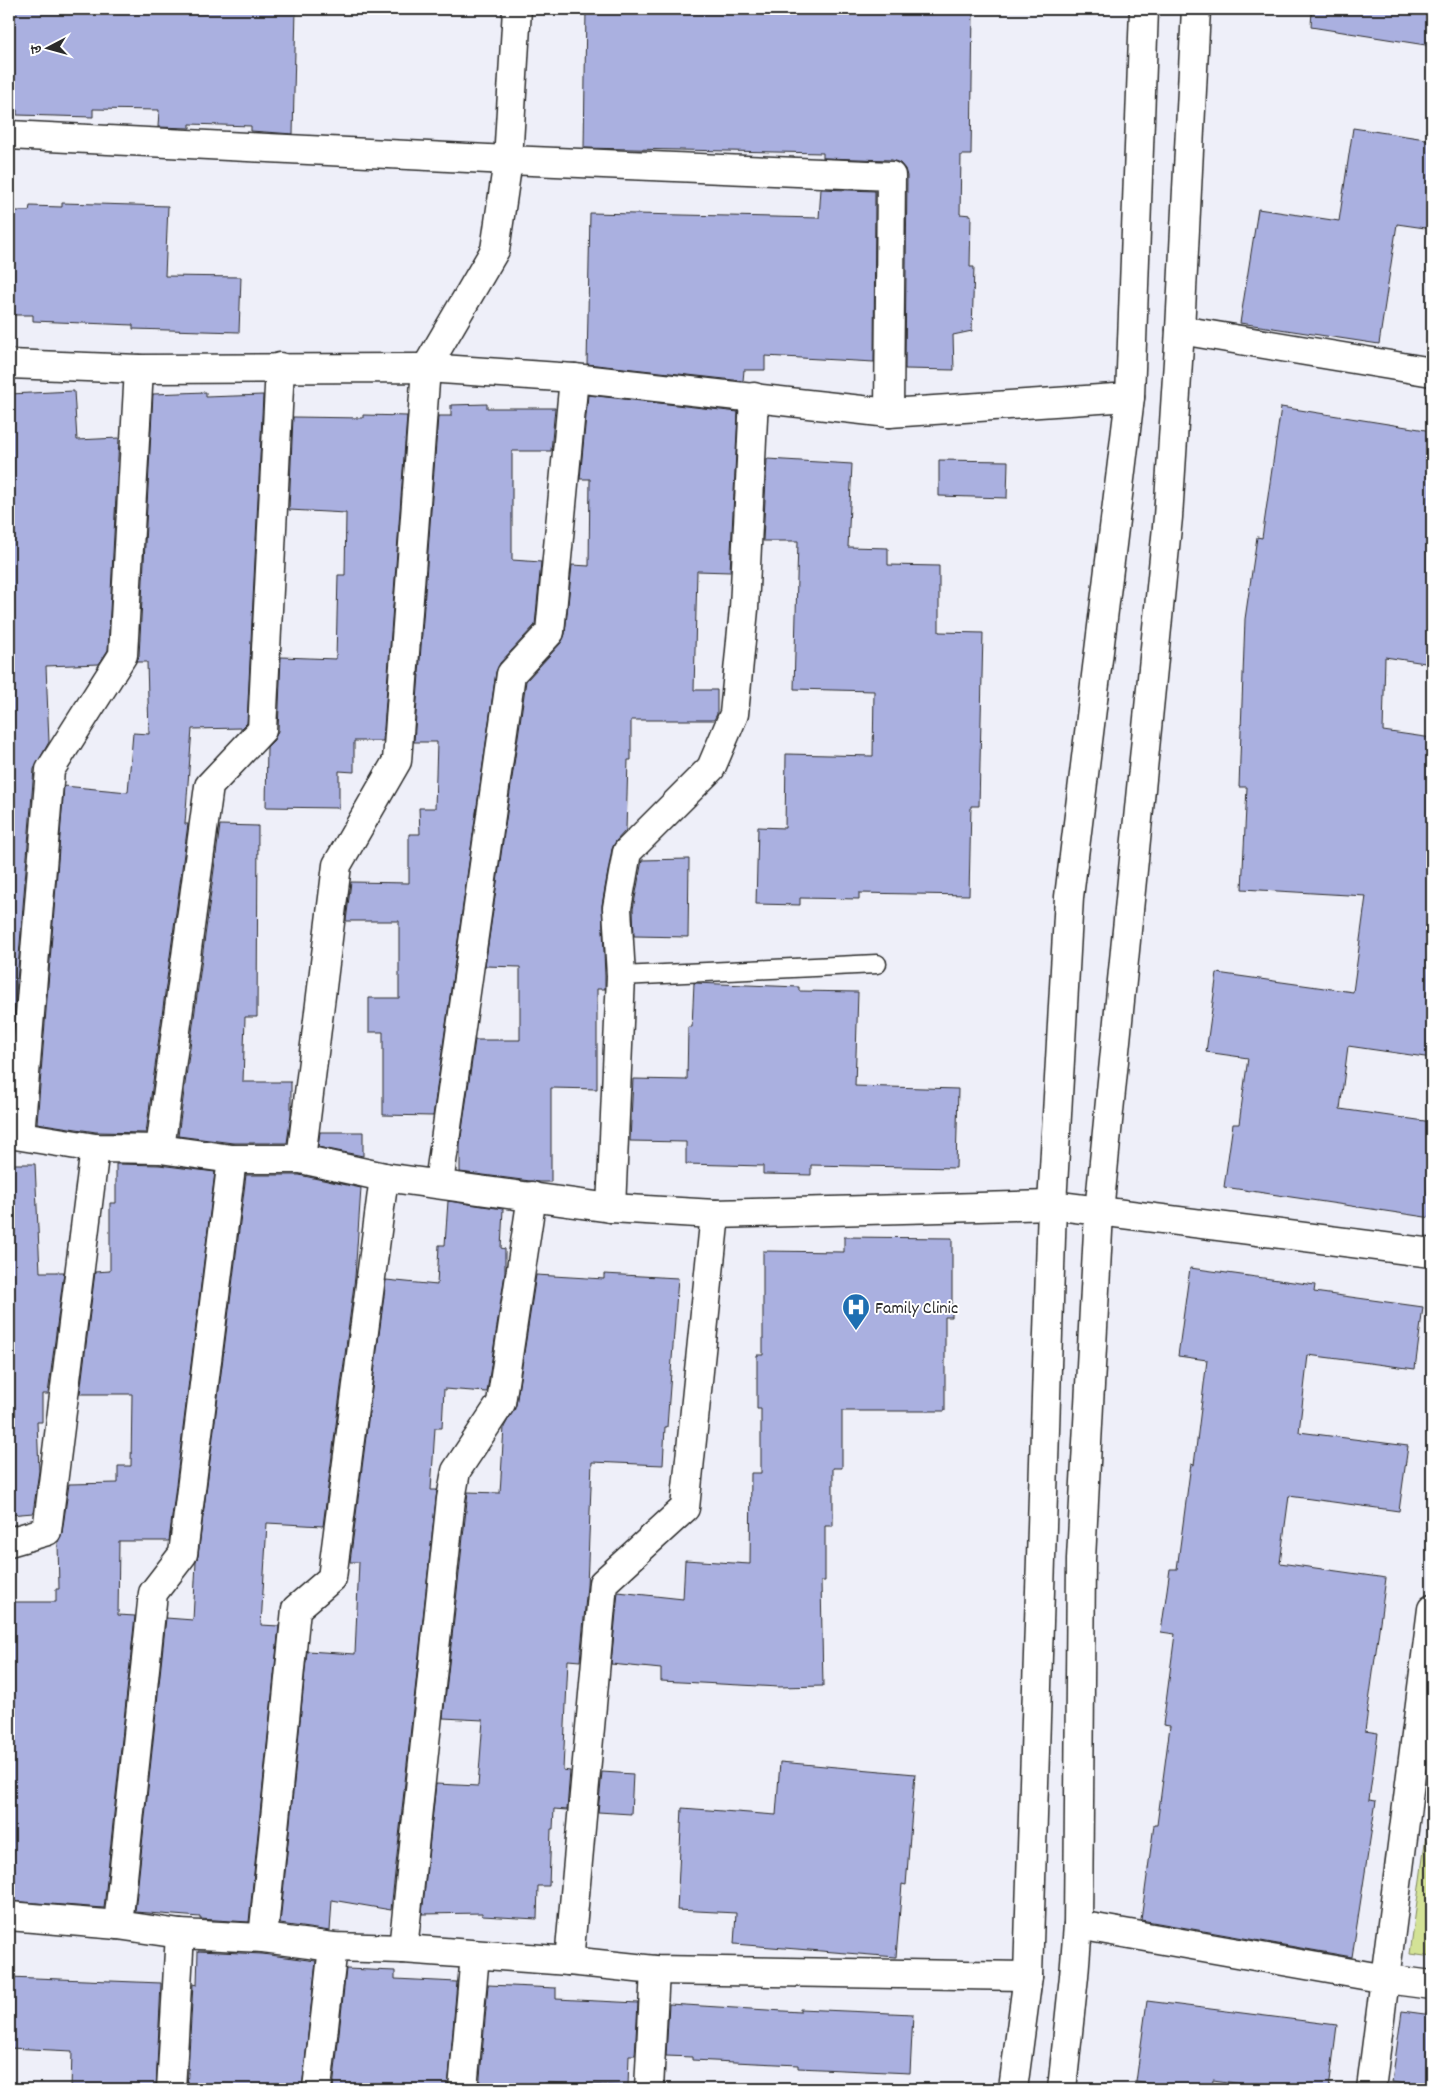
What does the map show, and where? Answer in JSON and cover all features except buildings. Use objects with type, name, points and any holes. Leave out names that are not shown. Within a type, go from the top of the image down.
[{"type":"street","points":[[301,1159],[338,865],[397,761],[426,368],[495,250],[508,160],[517,9]]},
{"type":"street","points":[[1013,2089],[1028,1976],[1052,1206],[1070,897],[1130,397],[1144,9]]},
{"type":"street","points":[[1062,2089],[1078,1924],[1081,1559],[1099,1212],[1168,517],[1180,330],[1196,9]]},
{"type":"street","points":[[9,135],[508,160],[891,176],[889,413]]},
{"type":"street","points":[[1180,330],[1432,372]]},
{"type":"street","points":[[9,364],[138,369],[280,367],[426,368],[574,378],[889,413],[1130,397]]},
{"type":"street","points":[[160,1149],[209,786],[262,730],[280,367]]},
{"type":"street","points":[[138,369],[123,655],[50,770],[14,1135],[95,1148],[160,1149],[232,1159],[301,1159],[384,1177],[612,1208],[715,1214],[1052,1206],[1432,1254]]},
{"type":"street","points":[[439,1184],[511,674],[550,632],[574,378]]},
{"type":"street","points":[[612,1208],[621,976],[617,908],[627,852],[711,768],[734,714],[744,609],[754,397]]},
{"type":"street","points":[[9,1542],[47,1530],[95,1148]]},
{"type":"street","points":[[118,1925],[153,1593],[183,1554],[232,1159]]},
{"type":"street","points":[[263,1938],[296,1609],[332,1578],[384,1177]]},
{"type":"street","points":[[403,1949],[451,1499],[456,1471],[501,1403],[532,1196]]},
{"type":"street","points":[[569,1960],[603,1583],[684,1508],[715,1214]]},
{"type":"street","points":[[1371,2089],[1386,1978],[1424,1748],[1432,1609]]},
{"type":"street","points":[[9,1916],[118,1925],[180,1934],[263,1938],[332,1947],[403,1949],[569,1960],[655,1970],[1028,1976]]},
{"type":"street","points":[[1078,1924],[1432,1985]]},
{"type":"street","points":[[171,2089],[180,1934]]},
{"type":"street","points":[[318,2089],[332,1947]]},
{"type":"street","points":[[463,2089],[475,1955]]},
{"type":"street","points":[[649,2089],[655,1970]]},
{"type":"lane","points":[[621,976],[877,964]]},
{"type":"green space","points":[[1432,1791],[1432,1957],[1410,1954]]},
{"type":"place","name":"Family Clinic","points":[[856,1331]]}]
